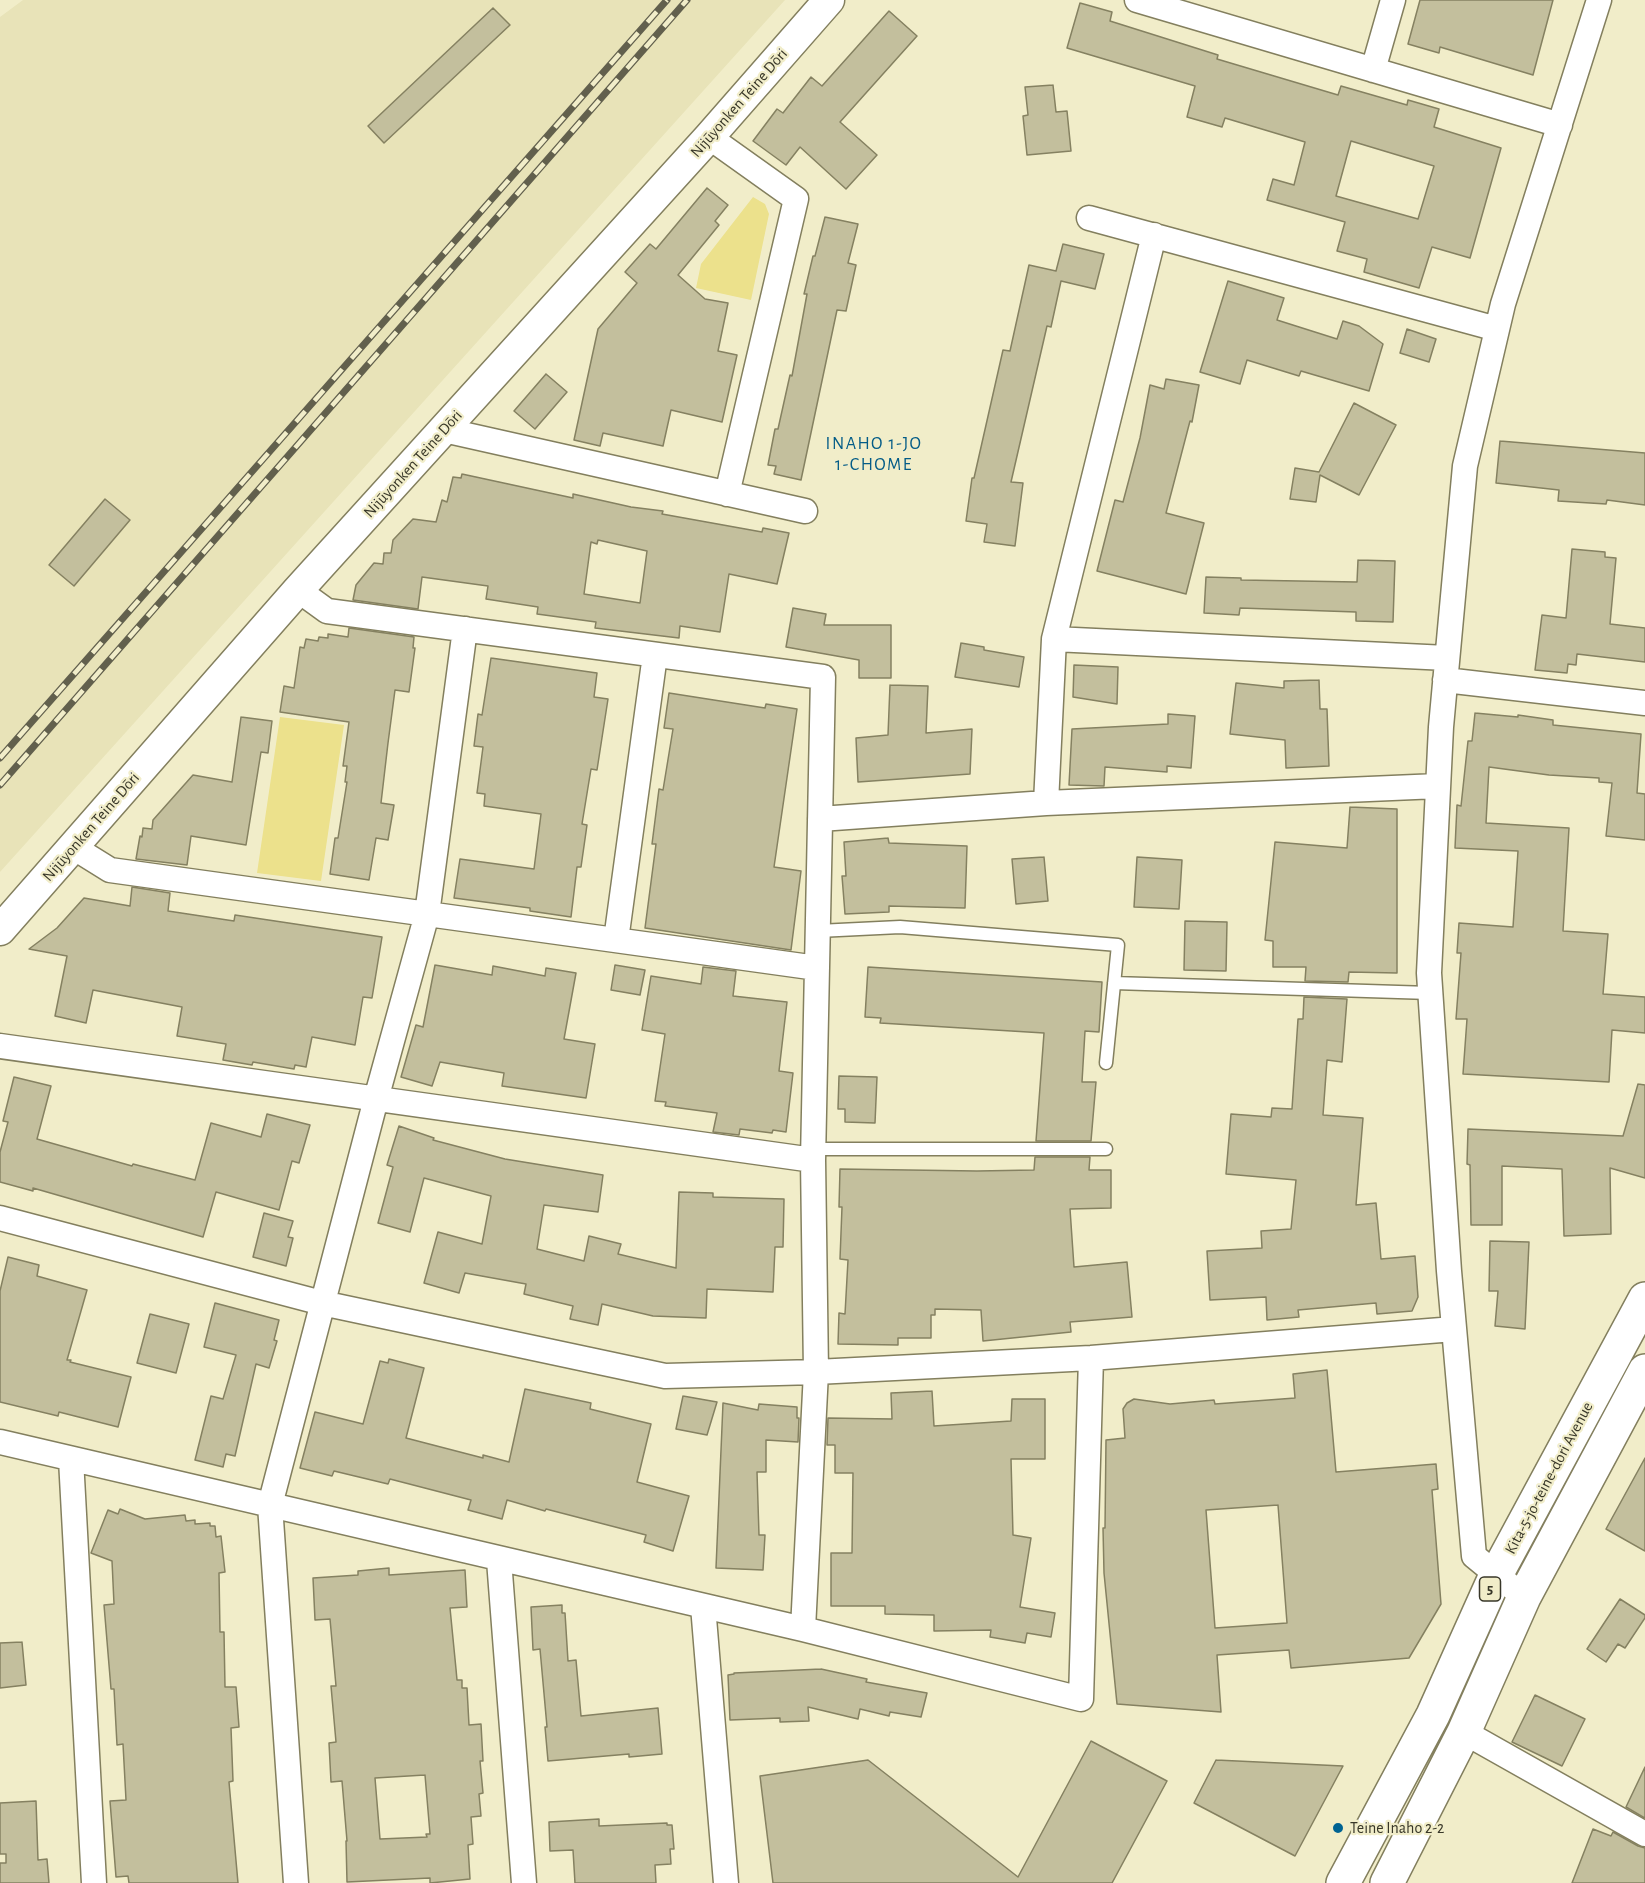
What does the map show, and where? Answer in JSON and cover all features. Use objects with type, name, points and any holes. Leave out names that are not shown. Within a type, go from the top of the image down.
[{"type":"highway","name":"Kita-5-jo-teine-dori Avenue","points":[[1343,1883],[1433,1714],[1497,1575],[1645,1299]]},
{"type":"highway","name":"Kita-5-jo-teine-dori Avenue","points":[[1387,1883],[1464,1732],[1524,1597],[1645,1371]]},
{"type":"street","name":"Nijūyonken Teine Dōri","points":[[0,930],[298,590],[709,137],[829,0]]},
{"type":"street","points":[[1137,0],[1560,125]]},
{"type":"street","points":[[1373,70],[1393,0]]},
{"type":"street","points":[[1524,1597],[1474,1556],[1454,1329],[1429,973],[1446,669],[1465,466],[1503,304],[1599,0]]},
{"type":"street","points":[[709,137],[796,199],[727,494]]},
{"type":"street","points":[[1089,218],[1497,328]]},
{"type":"street","points":[[1046,803],[1054,639],[1154,235]]},
{"type":"street","points":[[444,430],[805,511]]},
{"type":"street","points":[[298,590],[327,611],[823,677],[813,1154],[816,1372],[803,1629]]},
{"type":"street","points":[[296,1883],[270,1505],[427,914],[465,629]]},
{"type":"street","points":[[1054,639],[1446,669],[1645,704]]},
{"type":"street","points":[[616,940],[655,655]]},
{"type":"street","points":[[820,819],[1046,803],[1438,786]]},
{"type":"street","points":[[74,847],[110,870],[817,968]]},
{"type":"street","points":[[0,1046],[376,1099],[813,1154]]},
{"type":"street","points":[[0,1218],[322,1303],[665,1376],[816,1372],[1090,1358],[1454,1329]]},
{"type":"street","points":[[0,1442],[803,1629],[1081,1699],[1090,1358]]},
{"type":"street","points":[[71,1459],[94,1883]]},
{"type":"street","points":[[499,1560],[524,1883]]},
{"type":"street","points":[[703,1606],[726,1883]]},
{"type":"street","points":[[1464,1732],[1645,1834]]},
{"type":"lane","points":[[818,931],[900,927],[1118,945],[1106,1064]]},
{"type":"lane","points":[[1114,983],[1430,993]]},
{"type":"lane","points":[[813,1154],[1106,1149]]},
{"type":"shaded area","points":[[23,0],[785,0],[0,872],[0,17]]},
{"type":"shaded area","points":[[753,197],[765,204],[769,214],[751,300],[696,288],[701,264]]},
{"type":"shaded area","points":[[280,717],[344,725],[321,881],[257,873]]},
{"type":"building","points":[[1420,0],[1553,0],[1533,75],[1440,47],[1439,53],[1408,44]]},
{"type":"building","points":[[1080,3],[1112,12],[1110,21],[1218,55],[1217,59],[1338,95],[1341,86],[1407,105],[1408,100],[1439,109],[1434,127],[1501,148],[1470,258],[1432,247],[1419,288],[1364,272],[1367,259],[1337,251],[1345,222],[1267,200],[1273,179],[1294,185],[1305,142],[1225,118],[1222,127],[1187,117],[1195,86],[1067,48]],"holes":[[[1351,141],[1434,166],[1418,219],[1336,196]]]},
{"type":"building","points":[[493,8],[510,25],[384,143],[368,126]]},
{"type":"building","points":[[889,11],[917,36],[840,122],[877,155],[846,189],[800,147],[786,165],[753,141],[777,109],[783,113],[811,77],[822,86]]},
{"type":"building","points":[[1053,85],[1056,112],[1067,111],[1071,151],[1027,155],[1023,116],[1028,115],[1025,87]]},
{"type":"building","points":[[707,188],[728,205],[715,221],[719,225],[678,275],[705,299],[728,303],[718,351],[737,355],[722,422],[671,410],[663,446],[603,433],[600,446],[574,440],[598,329],[637,283],[625,272],[650,244],[656,249]]},
{"type":"building","points":[[825,217],[858,224],[848,263],[856,265],[846,311],[837,310],[801,480],[774,474],[776,466],[768,465],[775,429],[778,429],[790,375],[792,376],[807,294],[804,294]]},
{"type":"building","points":[[1063,244],[1104,254],[1095,289],[1061,281],[1051,327],[1047,326],[1011,482],[1023,483],[1015,546],[984,542],[987,524],[966,521],[972,478],[974,478],[1003,350],[1010,351],[1029,265],[1056,271]]},
{"type":"building","points":[[1228,281],[1284,298],[1277,320],[1337,339],[1343,321],[1359,326],[1383,344],[1369,391],[1301,371],[1299,376],[1247,360],[1240,384],[1200,372]]},
{"type":"building","points":[[1407,329],[1436,339],[1429,362],[1400,353]]},
{"type":"building","points":[[546,374],[567,392],[535,429],[514,411]]},
{"type":"building","points":[[1166,379],[1199,385],[1192,422],[1190,421],[1166,513],[1204,523],[1186,594],[1097,571],[1115,500],[1123,502],[1140,438],[1150,385],[1164,389]]},
{"type":"building","points":[[1354,403],[1396,425],[1359,495],[1320,475],[1316,502],[1290,499],[1295,468],[1319,472]]},
{"type":"building","points":[[1500,441],[1645,453],[1645,505],[1607,500],[1606,504],[1558,501],[1559,490],[1496,483]]},
{"type":"building","points":[[462,474],[573,498],[573,494],[631,507],[663,511],[662,514],[762,532],[763,528],[789,533],[777,584],[729,574],[720,632],[680,626],[679,638],[595,628],[596,622],[537,614],[538,607],[486,599],[488,586],[422,577],[418,609],[353,600],[356,585],[374,563],[383,564],[384,553],[391,553],[393,540],[413,519],[436,522],[442,500],[447,502],[453,477],[461,478]],"holes":[[[598,540],[647,551],[640,603],[584,594],[591,542],[597,544]]]},
{"type":"building","points":[[105,499],[130,520],[74,586],[49,565]]},
{"type":"building","points":[[1572,549],[1605,552],[1605,557],[1616,558],[1610,624],[1645,628],[1645,662],[1577,654],[1576,665],[1568,664],[1567,673],[1535,670],[1542,615],[1566,618]]},
{"type":"building","points":[[1358,560],[1395,561],[1393,622],[1356,621],[1356,612],[1240,608],[1239,615],[1204,613],[1206,577],[1241,578],[1241,580],[1357,582]]},
{"type":"building","points":[[793,608],[826,614],[824,625],[891,625],[891,678],[859,678],[859,660],[786,647]]},
{"type":"building","points":[[349,628],[414,637],[413,648],[415,648],[409,692],[395,690],[381,803],[394,805],[388,840],[376,838],[369,880],[330,874],[347,782],[345,782],[347,766],[343,766],[349,722],[280,712],[284,686],[294,688],[300,647],[304,648],[306,639],[318,641],[319,637],[328,638],[328,634],[348,637]]},
{"type":"building","points":[[961,643],[984,647],[984,650],[1024,657],[1019,687],[955,677]]},
{"type":"building","points":[[491,658],[597,673],[594,697],[608,699],[597,770],[591,769],[582,824],[587,825],[581,867],[577,867],[571,917],[530,911],[530,908],[454,898],[460,859],[534,869],[541,814],[484,806],[485,794],[477,793],[483,747],[474,746],[478,714],[482,715]]},
{"type":"building","points":[[1074,665],[1118,667],[1117,704],[1073,697]]},
{"type":"building","points":[[1319,680],[1320,709],[1327,709],[1329,766],[1286,768],[1285,740],[1230,734],[1236,683],[1284,688],[1284,681]]},
{"type":"building","points":[[890,685],[928,686],[926,733],[972,729],[970,774],[858,782],[856,738],[888,735]]},
{"type":"building","points":[[669,693],[765,708],[766,704],[797,709],[774,867],[801,871],[791,950],[645,928],[656,844],[652,844],[659,789],[663,790],[673,729],[664,728]]},
{"type":"building","points":[[1475,713],[1518,717],[1518,715],[1553,720],[1553,725],[1641,734],[1637,793],[1645,794],[1645,840],[1606,836],[1612,783],[1599,782],[1599,778],[1549,775],[1489,767],[1486,823],[1569,828],[1563,931],[1608,934],[1603,994],[1645,997],[1645,1033],[1612,1030],[1609,1082],[1463,1074],[1467,1019],[1456,1019],[1461,953],[1457,953],[1459,923],[1513,927],[1518,851],[1455,848],[1457,805],[1461,806],[1468,741],[1472,741]]},
{"type":"building","points":[[1168,714],[1195,716],[1191,768],[1167,766],[1167,772],[1105,767],[1104,786],[1069,785],[1072,729],[1168,724]]},
{"type":"building","points":[[241,717],[272,721],[268,753],[261,752],[246,845],[191,836],[187,865],[136,859],[143,828],[152,829],[153,820],[193,775],[232,782]]},
{"type":"building","points":[[1350,807],[1397,809],[1397,973],[1349,972],[1348,982],[1305,981],[1306,967],[1273,967],[1273,941],[1265,940],[1275,842],[1347,848]]},
{"type":"building","points":[[888,838],[889,843],[967,846],[965,908],[889,906],[889,912],[845,914],[842,876],[846,876],[844,842]]},
{"type":"building","points":[[1044,857],[1048,901],[1016,904],[1012,859]]},
{"type":"building","points":[[1137,857],[1182,860],[1179,909],[1134,907]]},
{"type":"building","points":[[132,887],[170,893],[168,911],[234,921],[235,915],[382,937],[372,998],[363,997],[355,1045],[312,1037],[306,1067],[295,1065],[294,1069],[253,1062],[252,1065],[223,1060],[226,1044],[177,1036],[182,1007],[93,990],[86,1023],[55,1016],[67,956],[29,949],[57,928],[84,898],[130,906]]},
{"type":"building","points":[[1185,921],[1227,922],[1226,971],[1184,970]]},
{"type":"building","points":[[435,965],[492,975],[493,966],[545,976],[546,968],[576,973],[564,1039],[595,1044],[586,1098],[502,1086],[504,1073],[440,1062],[432,1086],[401,1077],[416,1025],[423,1027]]},
{"type":"building","points":[[615,965],[645,970],[640,995],[611,990]]},
{"type":"building","points":[[703,967],[736,971],[733,996],[787,1002],[779,1071],[793,1073],[786,1132],[773,1130],[772,1133],[740,1129],[739,1135],[713,1132],[717,1113],[665,1106],[666,1102],[655,1101],[665,1034],[642,1030],[651,976],[701,984]]},
{"type":"building","points":[[868,967],[1102,982],[1099,1032],[1085,1031],[1082,1082],[1096,1082],[1091,1141],[1036,1141],[1044,1033],[880,1023],[881,1018],[865,1017]]},
{"type":"building","points":[[1304,997],[1347,999],[1342,1062],[1327,1060],[1323,1115],[1363,1118],[1356,1205],[1376,1203],[1381,1259],[1415,1256],[1418,1297],[1412,1311],[1377,1314],[1376,1303],[1298,1310],[1299,1317],[1267,1320],[1266,1297],[1210,1300],[1207,1251],[1262,1248],[1261,1231],[1291,1229],[1296,1180],[1226,1174],[1231,1114],[1271,1117],[1272,1108],[1292,1109],[1298,1019],[1303,1019]]},
{"type":"building","points":[[839,1076],[877,1077],[875,1123],[845,1122],[845,1109],[838,1109]]},
{"type":"building","points":[[14,1077],[51,1086],[37,1139],[132,1166],[133,1164],[195,1180],[211,1123],[261,1137],[267,1114],[310,1125],[299,1163],[292,1161],[279,1210],[216,1192],[203,1237],[33,1188],[33,1191],[0,1182],[0,1152],[8,1122],[3,1121]]},
{"type":"building","points":[[1638,1084],[1645,1085],[1645,1178],[1610,1168],[1611,1234],[1564,1236],[1562,1169],[1502,1166],[1502,1225],[1471,1225],[1470,1165],[1467,1164],[1468,1129],[1623,1136]]},
{"type":"building","points":[[399,1126],[434,1138],[433,1140],[505,1159],[603,1175],[598,1212],[544,1205],[537,1249],[584,1261],[589,1236],[621,1244],[618,1254],[676,1268],[679,1192],[713,1193],[713,1197],[784,1199],[783,1247],[775,1247],[773,1292],[707,1289],[706,1318],[653,1316],[602,1304],[598,1325],[570,1319],[573,1306],[524,1294],[526,1284],[465,1273],[459,1293],[424,1283],[438,1232],[482,1244],[491,1196],[424,1178],[410,1232],[378,1223],[393,1167],[387,1165]]},
{"type":"building","points":[[1035,1157],[1090,1157],[1089,1170],[1111,1170],[1111,1208],[1070,1209],[1074,1267],[1127,1262],[1132,1317],[1070,1322],[1071,1332],[983,1341],[981,1310],[935,1309],[935,1315],[931,1315],[931,1338],[898,1338],[898,1345],[838,1344],[839,1313],[845,1314],[848,1260],[840,1259],[842,1207],[839,1207],[840,1169],[1034,1170]]},
{"type":"building","points":[[264,1213],[293,1221],[288,1237],[293,1238],[286,1266],[253,1257]]},
{"type":"building","points":[[1490,1241],[1529,1242],[1525,1329],[1495,1326],[1498,1291],[1489,1291]]},
{"type":"building","points":[[8,1257],[39,1265],[37,1276],[87,1290],[67,1360],[131,1377],[118,1427],[59,1412],[58,1416],[0,1402],[0,1291]]},
{"type":"building","points":[[215,1303],[279,1320],[274,1340],[277,1341],[269,1368],[256,1364],[235,1456],[226,1454],[223,1467],[195,1460],[211,1396],[223,1399],[236,1355],[204,1347]]},
{"type":"building","points":[[150,1314],[189,1324],[176,1373],[137,1363]]},
{"type":"building","points":[[389,1359],[424,1368],[406,1438],[483,1458],[483,1455],[509,1462],[525,1389],[591,1403],[590,1409],[651,1424],[637,1482],[689,1496],[673,1551],[644,1542],[646,1535],[507,1500],[502,1519],[468,1510],[471,1500],[390,1479],[388,1484],[334,1471],[332,1476],[300,1468],[315,1412],[363,1424],[380,1361],[388,1363]]},
{"type":"building","points":[[1327,1370],[1336,1472],[1436,1464],[1438,1489],[1432,1490],[1441,1604],[1409,1658],[1291,1668],[1289,1650],[1217,1655],[1221,1712],[1117,1704],[1104,1573],[1106,1440],[1125,1438],[1123,1409],[1134,1399],[1170,1404],[1214,1400],[1215,1404],[1295,1398],[1293,1374]],"holes":[[[1278,1505],[1287,1623],[1215,1628],[1206,1510]]]},
{"type":"building","points":[[932,1391],[934,1426],[1011,1421],[1012,1399],[1045,1399],[1045,1459],[1011,1459],[1013,1535],[1031,1538],[1020,1607],[1055,1613],[1051,1637],[1027,1633],[1025,1643],[990,1637],[991,1630],[934,1631],[934,1615],[885,1614],[885,1606],[831,1606],[831,1553],[852,1553],[853,1473],[835,1473],[835,1445],[827,1445],[828,1418],[892,1419],[891,1393]]},
{"type":"building","points":[[683,1396],[717,1402],[707,1435],[676,1429]]},
{"type":"building","points":[[723,1403],[758,1410],[759,1404],[797,1407],[798,1442],[766,1440],[766,1472],[757,1472],[759,1535],[765,1535],[763,1570],[716,1568]]},
{"type":"building","points":[[1645,1458],[1645,1551],[1606,1529]]},
{"type":"building","points":[[120,1509],[145,1519],[185,1515],[186,1521],[195,1520],[195,1524],[210,1523],[210,1526],[215,1526],[216,1537],[221,1536],[225,1572],[219,1573],[220,1632],[224,1632],[225,1687],[236,1687],[239,1727],[231,1728],[233,1781],[229,1782],[238,1883],[129,1883],[128,1876],[116,1877],[110,1801],[126,1800],[123,1744],[117,1745],[114,1689],[111,1689],[104,1605],[114,1604],[112,1561],[91,1553],[108,1510],[118,1514]]},
{"type":"building","points":[[389,1568],[389,1575],[465,1570],[467,1607],[450,1608],[457,1680],[462,1680],[462,1688],[467,1688],[469,1725],[481,1724],[483,1761],[480,1761],[483,1793],[479,1794],[481,1816],[471,1817],[473,1844],[468,1845],[470,1879],[430,1883],[430,1878],[347,1882],[347,1841],[342,1781],[331,1782],[329,1743],[336,1742],[331,1686],[336,1686],[330,1619],[315,1620],[313,1578],[358,1575],[358,1571]],"holes":[[[425,1775],[430,1834],[426,1834],[427,1837],[380,1839],[375,1778]]]},
{"type":"building","points":[[1620,1599],[1645,1615],[1645,1618],[1625,1648],[1618,1644],[1606,1662],[1587,1649]]},
{"type":"building","points":[[562,1605],[562,1613],[565,1613],[568,1661],[576,1660],[581,1716],[658,1708],[662,1754],[629,1757],[629,1754],[548,1761],[540,1649],[533,1650],[531,1607]]},
{"type":"building","points":[[22,1642],[26,1685],[0,1688],[0,1643]]},
{"type":"building","points":[[821,1669],[867,1679],[866,1682],[927,1693],[921,1717],[890,1712],[889,1716],[860,1709],[858,1719],[808,1707],[809,1721],[780,1722],[780,1718],[730,1720],[728,1675]]},
{"type":"building","points":[[1535,1695],[1585,1719],[1562,1766],[1512,1742]]},
{"type":"building","points":[[1091,1741],[1167,1781],[1112,1883],[773,1883],[760,1776],[868,1760],[1018,1877]]},
{"type":"building","points":[[1216,1760],[1343,1766],[1295,1856],[1194,1803]]},
{"type":"building","points":[[1645,1767],[1645,1818],[1626,1807]]},
{"type":"building","points":[[36,1801],[38,1860],[47,1859],[49,1883],[0,1883],[0,1863],[6,1863],[6,1854],[0,1854],[0,1803]]},
{"type":"building","points":[[599,1819],[599,1826],[667,1823],[667,1825],[672,1825],[674,1849],[670,1849],[671,1864],[655,1865],[656,1883],[575,1883],[573,1850],[550,1851],[549,1822]]},
{"type":"building","points":[[1593,1829],[1611,1836],[1613,1832],[1645,1848],[1645,1883],[1572,1883]]},
{"type":"railway","points":[[0,758],[667,0]]},
{"type":"railway","points":[[0,785],[687,0]]},
{"type":"place","name":"Teine Inaho 2-2","points":[[1338,1828]]},
{"type":"district","name":"INAHO 1-JO 1-CHOME","points":[[874,454]]}]
